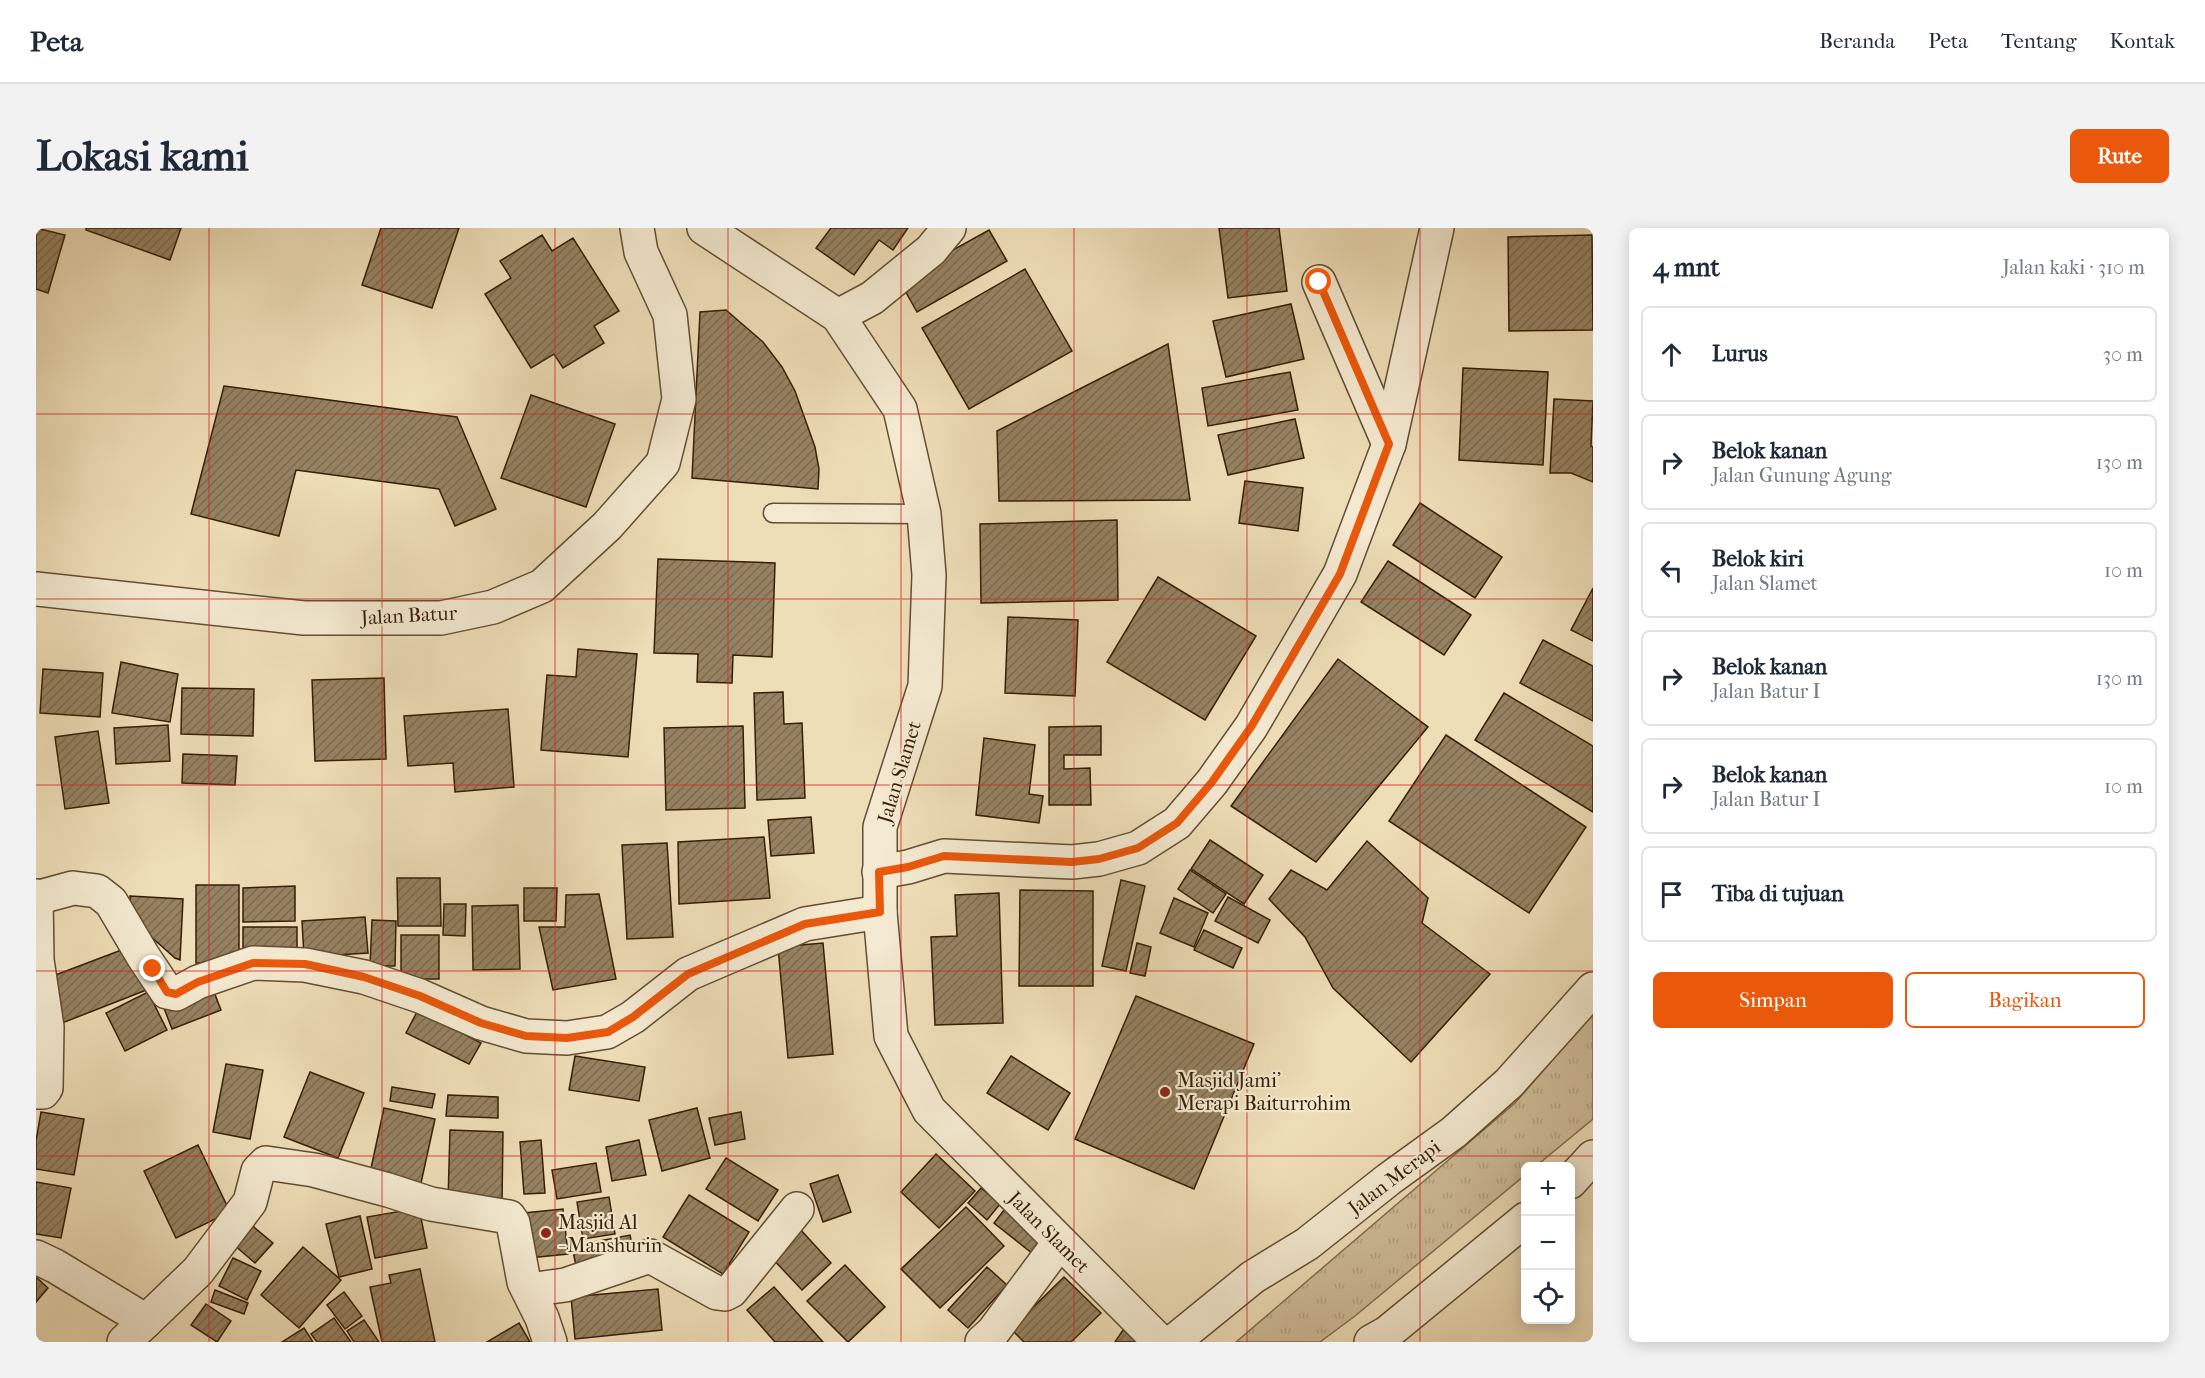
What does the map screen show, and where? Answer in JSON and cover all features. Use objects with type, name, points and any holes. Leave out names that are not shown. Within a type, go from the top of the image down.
[{"type":"street","name":"Jalan Batur","points":[[36,589],[303,618],[441,618],[493,607],[542,586],[608,526],[663,463],[679,399],[670,315],[641,252],[637,228]]},
{"type":"street","name":"Jalan Slamet","points":[[704,228],[838,316],[900,409],[924,514],[929,576],[925,686],[880,827],[880,912],[891,1036],[929,1110],[1160,1342]]},
{"type":"street","points":[[838,316],[872,298],[931,250],[949,228]]},
{"type":"street","points":[[879,872],[908,867],[944,856],[1072,862],[1099,859],[1138,848],[1177,823],[1212,782],[1251,727],[1335,584],[1389,444],[1437,228]]},
{"type":"street","points":[[1319,282],[1389,444]]},
{"type":"street","points":[[36,1092],[43,1092],[46,1088],[47,1026],[37,960],[36,897],[73,888],[97,891],[111,902],[167,992],[176,994],[198,982],[253,963],[305,964],[386,984],[420,996],[481,1023],[526,1036],[567,1038],[608,1032],[633,1017],[688,974],[805,924],[880,912]]},
{"type":"street","name":"Jalan Merapi","points":[[1173,1342],[1253,1277],[1307,1244],[1389,1179],[1454,1132],[1509,1083],[1593,989]]},
{"type":"street","points":[[36,1257],[55,1266],[135,1331],[198,1271],[250,1202],[258,1171],[266,1163],[314,1170],[431,1204],[509,1217],[513,1223],[525,1282],[542,1318],[550,1342]]},
{"type":"street","points":[[529,1290],[565,1286],[650,1256],[717,1293],[725,1293],[731,1291],[797,1209]]},
{"type":"street","points":[[1371,1342],[1387,1333],[1521,1223]]},
{"type":"street","points":[[982,1342],[993,1332],[1059,1243]]},
{"type":"lane","points":[[773,513],[924,514]]},
{"type":"green space","points":[[1593,1013],[1593,1119],[1541,1162],[1521,1162],[1521,1178],[1355,1316],[1320,1342],[1236,1342],[1515,1103]]},
{"type":"building","points":[[36,228],[65,235],[48,293],[36,289]]},
{"type":"building","points":[[86,228],[181,228],[170,260],[86,230]]},
{"type":"building","points":[[381,228],[459,228],[432,308],[362,285]]},
{"type":"building","points":[[831,228],[908,228],[893,250],[879,240],[854,275],[816,248]]},
{"type":"building","points":[[1219,228],[1279,228],[1287,291],[1228,298]]},
{"type":"building","points":[[989,230],[1007,261],[917,312],[899,280]]},
{"type":"building","points":[[542,235],[552,251],[573,238],[619,311],[594,326],[604,343],[563,368],[554,354],[531,368],[485,294],[511,278],[500,261]]},
{"type":"building","points":[[1592,235],[1593,330],[1509,331],[1508,237]]},
{"type":"building","points":[[1025,269],[1072,351],[969,409],[922,328]]},
{"type":"building","points":[[1291,304],[1304,359],[1226,377],[1213,321]]},
{"type":"building","points":[[726,310],[763,342],[782,367],[795,391],[815,447],[819,469],[818,489],[692,478],[700,312]]},
{"type":"building","points":[[1168,344],[1190,500],[999,501],[997,431]]},
{"type":"building","points":[[1463,368],[1548,372],[1543,465],[1459,460]]},
{"type":"building","points":[[1290,372],[1298,410],[1208,426],[1202,388]]},
{"type":"building","points":[[224,386],[457,417],[496,509],[455,526],[439,489],[296,470],[279,536],[191,514]]},
{"type":"building","points":[[531,395],[615,424],[586,507],[501,478]]},
{"type":"building","points":[[1554,399],[1593,401],[1591,446],[1593,447],[1593,482],[1571,473],[1550,473]]},
{"type":"building","points":[[1295,419],[1304,458],[1228,475],[1218,435]]},
{"type":"building","points":[[1245,481],[1303,488],[1298,531],[1239,523]]},
{"type":"building","points":[[1420,503],[1502,557],[1475,598],[1393,545]]},
{"type":"building","points":[[1117,520],[1118,600],[981,603],[980,524]]},
{"type":"building","points":[[658,559],[775,563],[772,657],[733,655],[732,683],[697,682],[698,654],[654,653]]},
{"type":"building","points":[[1388,561],[1471,615],[1444,655],[1361,602]]},
{"type":"building","points":[[1158,577],[1256,636],[1205,720],[1107,662]]},
{"type":"building","points":[[1593,588],[1593,641],[1571,630]]},
{"type":"building","points":[[1008,617],[1078,620],[1075,696],[1005,693]]},
{"type":"building","points":[[1543,640],[1593,666],[1593,721],[1520,683]]},
{"type":"building","points":[[578,649],[637,654],[628,757],[541,750],[547,675],[576,677]]},
{"type":"building","points":[[1338,659],[1428,727],[1316,862],[1231,806]]},
{"type":"building","points":[[121,662],[178,674],[170,722],[112,713]]},
{"type":"building","points":[[43,669],[103,673],[100,717],[40,713]]},
{"type":"building","points":[[384,678],[386,759],[315,761],[312,680]]},
{"type":"building","points":[[182,688],[254,689],[253,736],[181,734]]},
{"type":"building","points":[[783,692],[784,724],[802,723],[805,798],[757,800],[754,693]]},
{"type":"building","points":[[1504,693],[1593,746],[1593,812],[1475,740]]},
{"type":"building","points":[[508,709],[514,787],[455,792],[453,763],[408,766],[404,716]]},
{"type":"building","points":[[168,725],[170,761],[116,764],[114,728]]},
{"type":"building","points":[[743,726],[745,808],[666,810],[664,728]]},
{"type":"building","points":[[1101,726],[1101,755],[1064,755],[1064,769],[1090,768],[1091,805],[1049,805],[1049,727]]},
{"type":"building","points":[[98,731],[109,803],[65,809],[55,737]]},
{"type":"building","points":[[1446,735],[1586,827],[1529,913],[1389,821]]},
{"type":"building","points":[[984,738],[1035,745],[1029,794],[1043,796],[1039,823],[976,815]]},
{"type":"building","points":[[183,754],[237,756],[235,785],[182,783]]},
{"type":"building","points":[[811,817],[814,853],[771,856],[768,820]]},
{"type":"building","points":[[764,837],[770,898],[679,904],[678,842]]},
{"type":"building","points":[[1210,840],[1263,875],[1244,904],[1191,869]]},
{"type":"building","points":[[1367,841],[1428,898],[1422,923],[1490,974],[1411,1062],[1333,988],[1305,937],[1269,899],[1291,870],[1327,890]]},
{"type":"building","points":[[667,843],[673,937],[627,939],[622,845]]},
{"type":"building","points":[[1190,870],[1226,894],[1213,913],[1178,889]]},
{"type":"building","points":[[397,878],[440,878],[441,926],[398,926]]},
{"type":"building","points":[[1121,880],[1145,886],[1126,971],[1102,966]]},
{"type":"building","points":[[196,885],[239,885],[239,963],[196,963]]},
{"type":"building","points":[[295,886],[295,921],[243,922],[243,888]]},
{"type":"building","points":[[524,888],[557,888],[556,921],[524,921]]},
{"type":"building","points":[[1020,890],[1093,891],[1093,986],[1019,986]]},
{"type":"building","points":[[999,893],[1003,1023],[935,1025],[931,937],[957,936],[955,895]]},
{"type":"building","points":[[599,894],[616,979],[553,990],[539,927],[565,927],[566,895]]},
{"type":"building","points":[[130,896],[183,899],[180,960],[130,918]]},
{"type":"building","points":[[1228,897],[1270,920],[1258,943],[1215,921]]},
{"type":"building","points":[[1174,898],[1208,913],[1194,947],[1160,933]]},
{"type":"building","points":[[444,904],[466,904],[465,936],[443,935]]},
{"type":"building","points":[[518,905],[520,969],[473,970],[472,906]]},
{"type":"building","points":[[365,917],[368,953],[304,957],[302,921]]},
{"type":"building","points":[[372,920],[396,921],[395,966],[370,966]]},
{"type":"building","points":[[243,927],[297,927],[297,958],[243,958]]},
{"type":"building","points":[[1204,930],[1242,948],[1233,968],[1194,950]]},
{"type":"building","points":[[401,935],[439,935],[439,979],[401,979]]},
{"type":"building","points":[[823,943],[833,1054],[788,1058],[778,947]]},
{"type":"building","points":[[1137,943],[1151,947],[1145,976],[1130,973]]},
{"type":"building","points":[[132,946],[149,989],[62,1023],[45,979]]},
{"type":"building","points":[[211,984],[221,1010],[172,1029],[162,1003]]},
{"type":"building","points":[[148,992],[167,1030],[125,1051],[106,1013]]},
{"type":"building","name":"Masjid Jami' Merapi Baiturrohim","points":[[1136,996],[1254,1044],[1194,1189],[1075,1139]]},
{"type":"building","points":[[418,1010],[481,1043],[469,1064],[406,1033]]},
{"type":"building","points":[[575,1056],[645,1067],[639,1101],[569,1090]]},
{"type":"building","points":[[1011,1056],[1070,1093],[1048,1130],[987,1093]]},
{"type":"building","points":[[226,1064],[263,1070],[250,1139],[213,1132]]},
{"type":"building","points":[[310,1072],[364,1093],[338,1158],[284,1137]]},
{"type":"building","points":[[392,1087],[435,1094],[432,1108],[390,1101]]},
{"type":"building","points":[[448,1095],[498,1097],[498,1118],[446,1116]]},
{"type":"building","points":[[384,1108],[435,1119],[421,1183],[370,1173]]},
{"type":"building","points":[[697,1108],[710,1158],[662,1171],[649,1120]]},
{"type":"building","points":[[41,1112],[84,1119],[74,1175],[36,1169],[36,1141]]},
{"type":"building","points":[[741,1112],[745,1139],[715,1145],[709,1118]]},
{"type":"building","points":[[450,1130],[503,1132],[502,1202],[448,1201]]},
{"type":"building","points":[[541,1140],[545,1193],[524,1194],[520,1142]]},
{"type":"building","points":[[639,1140],[646,1175],[612,1181],[606,1147]]},
{"type":"building","points":[[198,1145],[230,1212],[176,1238],[144,1171]]},
{"type":"building","points":[[936,1154],[975,1191],[939,1228],[901,1192]]},
{"type":"building","points":[[726,1158],[778,1190],[758,1221],[706,1189]]},
{"type":"building","points":[[596,1163],[601,1192],[557,1199],[552,1170]]},
{"type":"building","points":[[838,1175],[851,1212],[823,1222],[810,1184]]},
{"type":"building","points":[[36,1182],[71,1188],[61,1238],[36,1234]]},
{"type":"building","points":[[981,1188],[1000,1204],[987,1220],[968,1203]]},
{"type":"building","points":[[689,1195],[749,1232],[723,1274],[663,1237]]},
{"type":"building","points":[[609,1197],[615,1234],[583,1239],[577,1202]]},
{"type":"building","points":[[1007,1206],[1047,1238],[1033,1254],[994,1223]]},
{"type":"building","points":[[966,1207],[1004,1246],[940,1308],[901,1269]]},
{"type":"building","points":[[419,1208],[427,1248],[375,1258],[367,1217]]},
{"type":"building","name":"Masjid Al - Manshurin","points":[[563,1209],[568,1254],[529,1258],[524,1213]]},
{"type":"building","points":[[360,1216],[372,1269],[339,1277],[326,1224]]},
{"type":"building","points":[[243,1218],[273,1243],[255,1263],[226,1238]]},
{"type":"building","points":[[799,1228],[831,1263],[802,1290],[770,1256]]},
{"type":"building","points":[[630,1235],[635,1259],[577,1271],[572,1246]]},
{"type":"building","points":[[303,1247],[341,1280],[299,1328],[261,1295]]},
{"type":"building","points":[[233,1258],[261,1271],[247,1300],[219,1286]]},
{"type":"building","points":[[845,1265],[885,1307],[848,1342],[807,1301]]},
{"type":"building","points":[[987,1267],[1007,1285],[968,1328],[948,1310]]},
{"type":"building","points":[[420,1269],[435,1342],[382,1342],[370,1287],[391,1283],[389,1275]]},
{"type":"building","points":[[36,1277],[48,1288],[36,1302]]},
{"type":"building","points":[[1064,1277],[1101,1313],[1071,1342],[1024,1342],[1011,1329]]},
{"type":"building","points":[[774,1287],[823,1342],[775,1342],[747,1310]]},
{"type":"building","points":[[658,1289],[662,1330],[575,1339],[571,1297]]},
{"type":"building","points":[[215,1290],[248,1303],[244,1314],[211,1302]]},
{"type":"building","points":[[344,1292],[362,1316],[345,1329],[327,1305]]},
{"type":"building","points":[[206,1304],[231,1321],[217,1342],[191,1325]]},
{"type":"building","points":[[334,1318],[351,1342],[317,1342],[311,1334]]},
{"type":"building","points":[[364,1320],[379,1342],[354,1342],[347,1331]]},
{"type":"building","points":[[519,1323],[530,1342],[487,1342]]},
{"type":"building","points":[[304,1328],[313,1342],[282,1342]]},
{"type":"building","points":[[1123,1330],[1140,1342],[1115,1342]]},
{"type":"place","name":"Masjid Jami' Merapi Baiturrohim","points":[[1165,1092]]},
{"type":"place","name":"Masjid Al - Manshurin","points":[[546,1233]]},
{"type":"route","points":[[153,969],[167,992],[176,994],[198,982],[253,963],[305,964],[364,977],[420,996],[481,1023],[526,1036],[567,1038],[608,1032],[633,1017],[688,974],[805,924],[880,912],[879,872],[908,867],[924,860],[944,856],[1072,862],[1099,859],[1138,848],[1177,823],[1212,782],[1251,727],[1340,574],[1389,444],[1319,282]]}]
